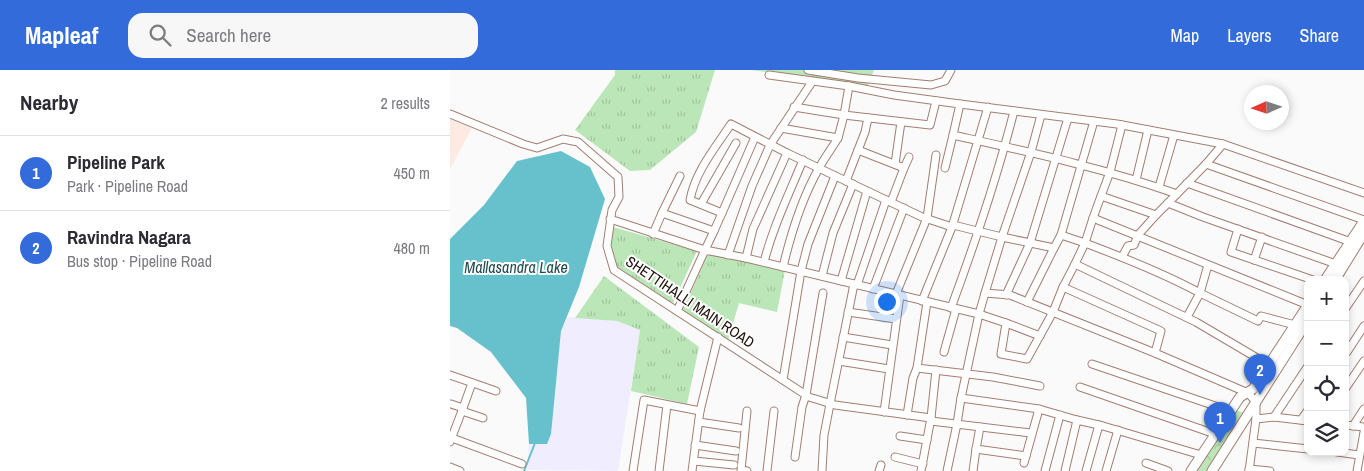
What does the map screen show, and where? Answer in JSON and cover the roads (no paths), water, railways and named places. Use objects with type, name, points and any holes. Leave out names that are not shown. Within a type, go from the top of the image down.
[{"type":"main road","points":[[1328,276],[1364,221]]},
{"type":"main road","points":[[1337,276],[1364,233]]},
{"type":"main road","points":[[1191,471],[1240,397],[1253,389],[1269,365],[1303,323]]},
{"type":"main road","points":[[1212,471],[1303,323]]},
{"type":"street","points":[[808,70],[858,78],[930,85],[945,81],[951,70]]},
{"type":"street","points":[[768,75],[849,86],[936,101],[1122,125],[1223,144],[1364,193]]},
{"type":"street","points":[[728,255],[752,186],[770,145],[812,82]]},
{"type":"street","points":[[783,267],[790,240],[819,168],[838,138],[849,86]]},
{"type":"street","points":[[794,107],[930,125],[936,101]]},
{"type":"street","points":[[945,168],[960,104]]},
{"type":"street","points":[[907,415],[912,378],[917,368],[925,301],[953,226],[988,108]]},
{"type":"street","points":[[944,352],[954,308],[1005,146],[1014,111]]},
{"type":"street","name":"SHETTIHALLI MAIN ROAD","points":[[450,114],[537,148],[563,139],[578,142],[618,177],[619,197],[612,210],[607,246],[614,270],[806,395],[830,404],[957,424],[1031,433]]},
{"type":"street","points":[[947,471],[979,314],[1041,115]]},
{"type":"street","points":[[822,276],[868,118]]},
{"type":"street","points":[[1006,295],[1030,243],[1068,118]]},
{"type":"street","points":[[1027,302],[1060,235],[1094,121]]},
{"type":"street","points":[[895,164],[901,122]]},
{"type":"street","points":[[722,212],[690,200],[692,188],[701,170],[731,124],[770,145],[927,218],[953,226],[1054,248]]},
{"type":"street","points":[[1006,323],[1001,354],[1027,359],[1053,312],[1062,287],[1085,244],[1092,218],[1110,172],[1122,125]]},
{"type":"street","points":[[781,128],[838,138]]},
{"type":"street","points":[[1136,180],[1148,130]]},
{"type":"street","points":[[953,135],[1110,172],[1177,194]]},
{"type":"street","points":[[1158,187],[1174,135]]},
{"type":"street","points":[[677,311],[755,137]]},
{"type":"street","points":[[701,204],[736,143]]},
{"type":"street","points":[[1122,257],[1128,246],[1134,245],[1138,236],[1156,214],[1206,164],[1223,144]]},
{"type":"street","points":[[858,150],[904,168]]},
{"type":"street","points":[[746,258],[753,229],[787,153]]},
{"type":"street","points":[[884,412],[898,295],[927,218],[936,155]]},
{"type":"street","points":[[822,471],[824,435],[855,284],[888,201],[909,157]]},
{"type":"street","points":[[764,262],[785,199],[803,160]]},
{"type":"street","points":[[1206,164],[1364,221]]},
{"type":"street","points":[[653,234],[680,176]]},
{"type":"street","points":[[783,380],[801,271],[808,244],[835,176]]},
{"type":"street","points":[[1187,183],[1350,242]]},
{"type":"street","points":[[840,281],[867,191]]},
{"type":"street","points":[[1101,196],[1156,214]]},
{"type":"street","points":[[1168,203],[1336,264]]},
{"type":"street","points":[[873,289],[904,208]]},
{"type":"street","points":[[662,213],[714,231]]},
{"type":"street","points":[[1092,218],[1304,303]]},
{"type":"street","points":[[610,219],[705,250],[764,262],[979,314],[1040,336]]},
{"type":"street","points":[[1238,229],[1231,252],[1304,277]]},
{"type":"street","points":[[1060,235],[1135,261],[1258,321],[1261,316],[1303,323]]},
{"type":"street","points":[[1254,260],[1262,237]]},
{"type":"street","points":[[1075,264],[1187,317],[1269,365]]},
{"type":"street","points":[[1187,317],[1200,293],[1208,265]]},
{"type":"street","points":[[1349,303],[1364,281]]},
{"type":"street","points":[[1062,287],[1161,331],[1155,354]]},
{"type":"street","points":[[795,457],[802,407],[806,395],[823,293]]},
{"type":"street","points":[[985,293],[1006,295],[1027,302],[1248,393],[1256,402],[1256,418],[1249,470],[1270,471]]},
{"type":"street","points":[[848,312],[896,319]]},
{"type":"street","points":[[1349,349],[1364,326]]},
{"type":"street","points":[[692,471],[700,411],[718,337]]},
{"type":"street","points":[[843,337],[892,345]]},
{"type":"street","points":[[839,361],[889,369]]},
{"type":"street","points":[[1349,383],[1364,361]]},
{"type":"street","points":[[1092,364],[1230,411]]},
{"type":"street","points":[[917,368],[966,373],[1040,386]]},
{"type":"street","points":[[894,457],[922,467],[931,420],[936,370]]},
{"type":"street","points":[[1274,417],[1304,372]]},
{"type":"street","points":[[450,375],[496,392]]},
{"type":"street","points":[[472,383],[451,440],[522,464]]},
{"type":"street","points":[[1080,387],[1215,434]]},
{"type":"street","points":[[961,398],[1039,409],[1201,455]]},
{"type":"street","points":[[633,471],[644,400],[700,411]]},
{"type":"street","points":[[451,404],[483,418]]},
{"type":"street","points":[[660,471],[667,405]]},
{"type":"street","points":[[976,449],[1025,459],[1039,409]]},
{"type":"street","points":[[1349,425],[1364,409]]},
{"type":"street","points":[[747,411],[741,470],[747,471]]},
{"type":"street","points":[[767,471],[774,411]]},
{"type":"street","points":[[1045,471],[1060,415]]},
{"type":"street","points":[[1256,418],[1274,417],[1304,420]]},
{"type":"street","points":[[1065,471],[1077,420]]},
{"type":"street","points":[[699,422],[739,428]]},
{"type":"street","points":[[1086,471],[1099,425]]},
{"type":"street","points":[[1349,425],[1364,427]]},
{"type":"street","points":[[973,471],[980,427]]},
{"type":"street","points":[[1106,471],[1118,430]]},
{"type":"street","points":[[1356,471],[1364,432]]},
{"type":"street","points":[[900,436],[927,440]]},
{"type":"street","points":[[1253,443],[1304,449]]},
{"type":"street","points":[[696,446],[736,451]]},
{"type":"street","points":[[1349,454],[1359,455]]},
{"type":"street","points":[[694,461],[734,465]]},
{"type":"street","points":[[1146,463],[1168,471]]},
{"type":"street","points":[[450,467],[460,471]]},
{"type":"water","name":"Mallasandra Lake","points":[[561,151],[590,167],[605,199],[579,287],[561,331],[551,434],[547,444],[529,444],[526,398],[491,352],[457,328],[450,326],[450,239],[484,205],[517,161]]},
{"type":"waterway","points":[[524,471],[535,443]]},
{"type":"place","name":"Ravindra Nagara","points":[[1260,395]]},
{"type":"place","name":"Pipeline Park","points":[[1220,443]]}]
